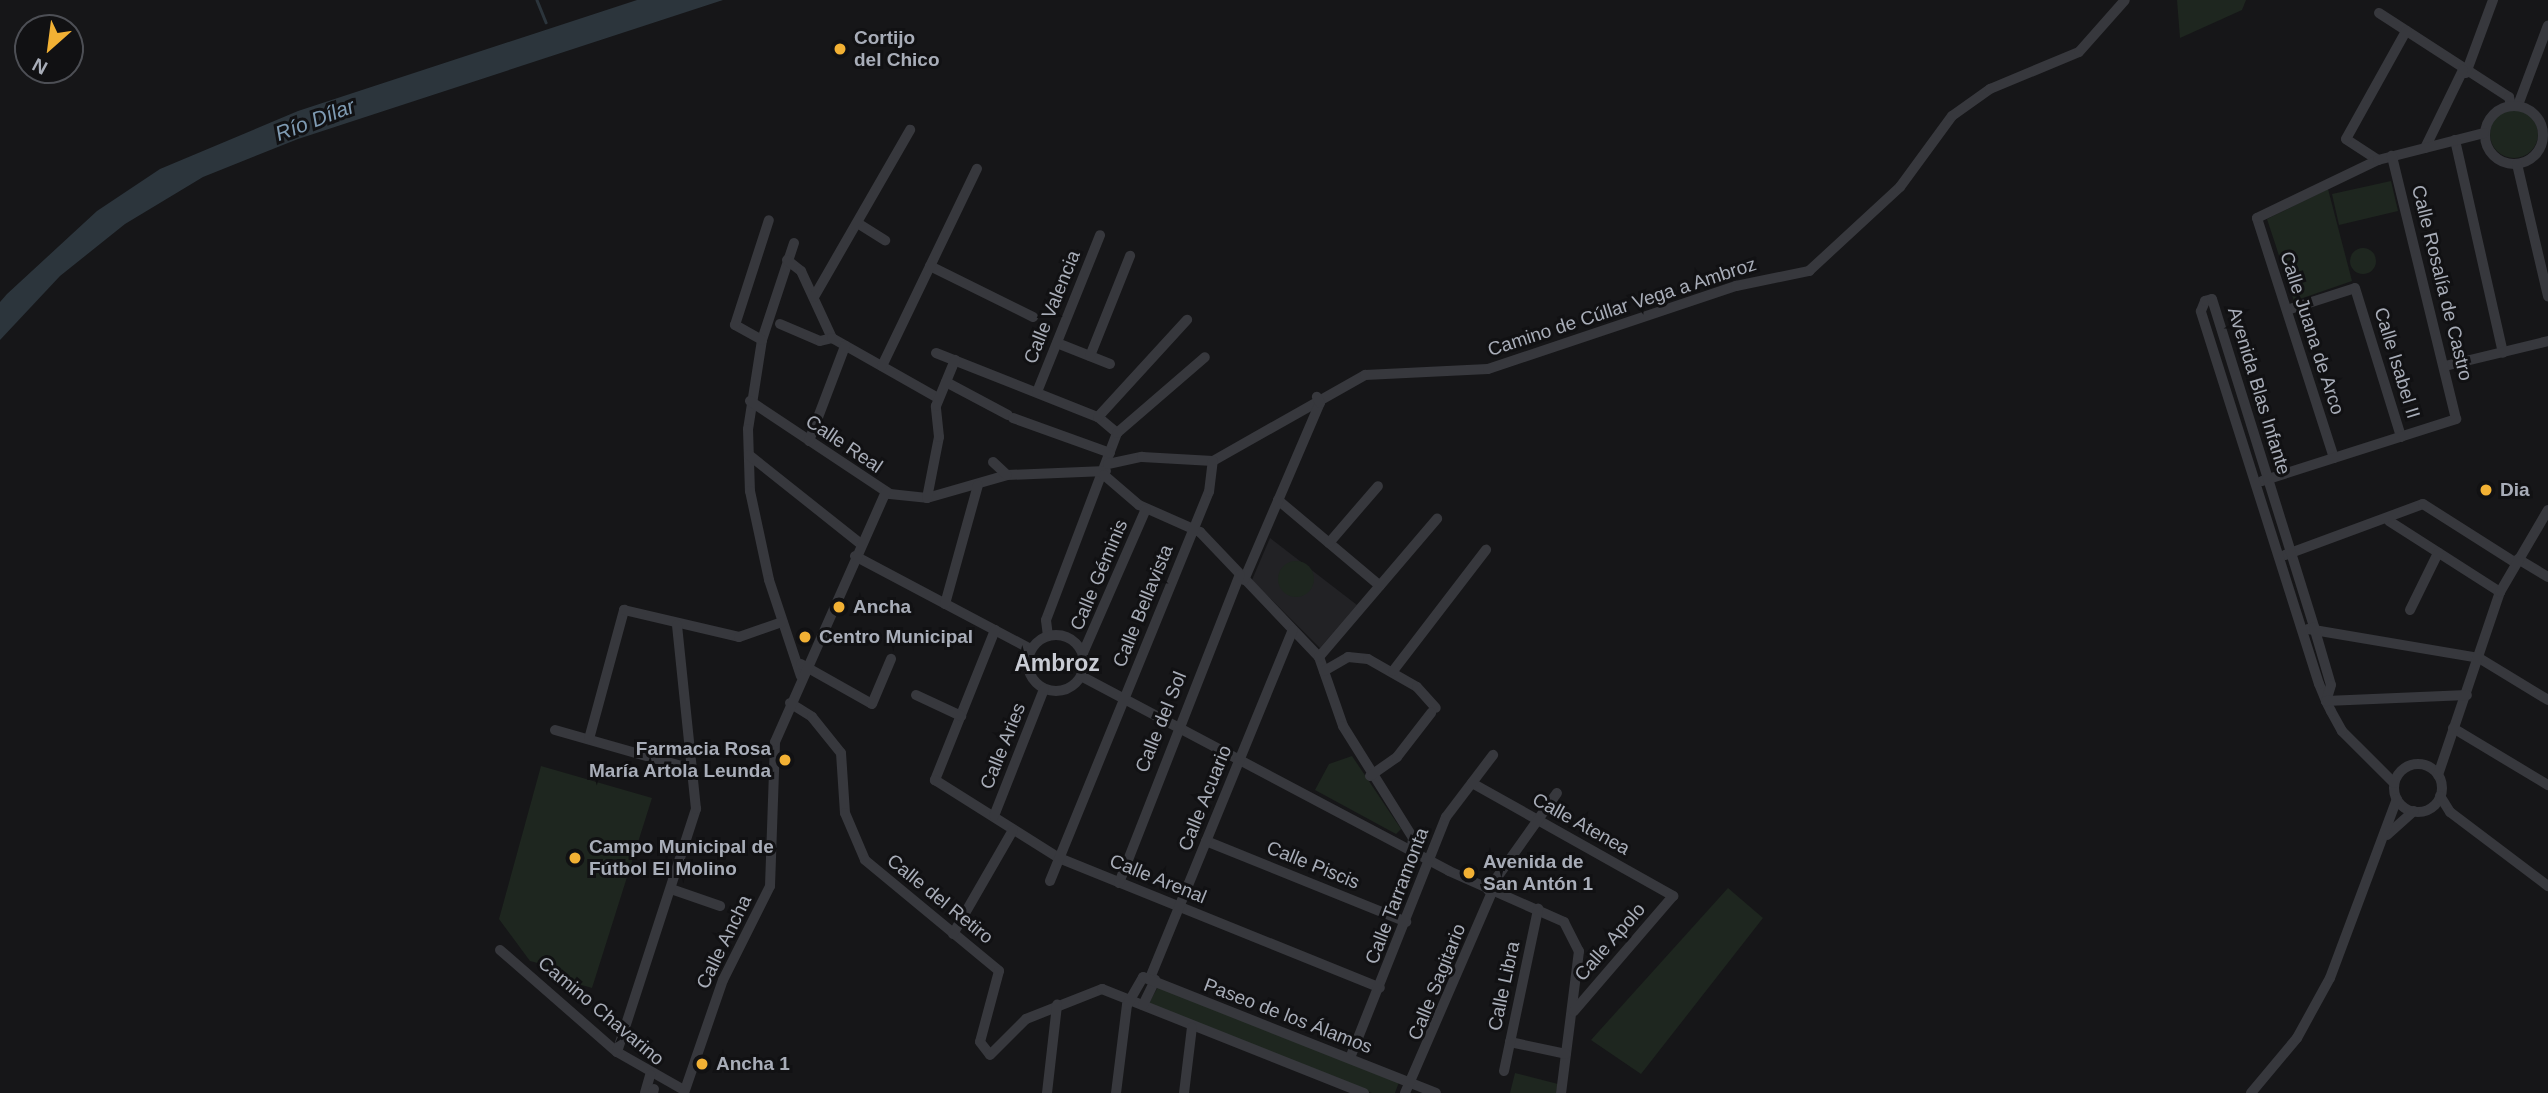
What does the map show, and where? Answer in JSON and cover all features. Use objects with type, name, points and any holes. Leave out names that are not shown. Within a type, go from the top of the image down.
[{"type":"street","name":"Camino de Cúllar Vega a Ambroz","points":[[1213,461],[1317,397],[1365,375],[1395,370],[1440,376],[1488,369],[1736,286],[1809,271],[1900,187],[1952,116],[1990,89],[2079,52],[2125,0]]},
{"type":"street","points":[[2425,148],[2464,72],[2493,0]]},
{"type":"street","points":[[2379,13],[2464,72],[2509,97],[2514,105],[2545,123],[2541,148],[2517,164]]},
{"type":"street","points":[[2406,31],[2346,139],[2378,160],[2484,133],[2495,112],[2514,105],[2548,25]]},
{"type":"street","points":[[814,297],[859,224],[910,130]]},
{"type":"street","points":[[2484,133],[2494,156],[2517,164]]},
{"type":"street","points":[[2455,141],[2503,353]]},
{"type":"street","name":"Calle Rosalía de Castro","points":[[2392,156],[2456,419],[2401,436]]},
{"type":"street","name":"Calle Juana de Arco","points":[[2334,458],[2257,218],[2378,160]]},
{"type":"street","points":[[2517,164],[2548,296]]},
{"type":"street","points":[[882,366],[977,169]]},
{"type":"street","points":[[762,340],[735,325],[769,220]]},
{"type":"street","points":[[859,224],[885,240]]},
{"type":"street","name":"Calle Valencia","points":[[1037,392],[1100,235]]},
{"type":"street","points":[[794,243],[762,340],[750,401],[750,491],[782,622],[793,657],[803,671],[872,704],[891,659]]},
{"type":"street","points":[[2540,261],[2548,253]]},
{"type":"street","points":[[1090,356],[1130,256]]},
{"type":"street","points":[[787,260],[814,297],[832,338],[938,398]]},
{"type":"street","points":[[930,266],[1033,317]]},
{"type":"street","name":"Calle Isabel II","points":[[2287,310],[2355,288],[2401,436]]},
{"type":"street","name":"Avenida Blas Infante","points":[[2326,701],[2331,685],[2314,627],[2212,299],[2205,301],[2201,311],[2301,631],[2326,701],[2342,731],[2394,783]]},
{"type":"street","points":[[1098,417],[1187,320]]},
{"type":"street","points":[[780,324],[820,341],[832,338]]},
{"type":"street","points":[[2445,366],[2548,341]]},
{"type":"street","points":[[1057,342],[1110,364]]},
{"type":"street","points":[[809,441],[845,346]]},
{"type":"street","points":[[936,353],[1098,417],[1117,433]]},
{"type":"street","points":[[1048,636],[1046,620],[1107,466],[1117,433],[1205,358]]},
{"type":"street","points":[[927,498],[939,437],[938,398],[955,360]]},
{"type":"street","points":[[946,383],[1107,466],[1146,509],[1193,529],[1320,657],[1369,773],[1413,838],[1412,848]]},
{"type":"street","name":"Calle del Sol","points":[[1119,883],[1178,727],[1320,404],[1317,397]]},
{"type":"street","name":"Calle Real","points":[[750,401],[886,492],[927,498],[1007,475],[1107,466],[1142,457],[1213,461]]},
{"type":"street","points":[[2255,483],[2401,436]]},
{"type":"street","points":[[749,455],[861,544]]},
{"type":"street","name":"Calle Bellavista","points":[[1050,881],[1217,469],[1213,461]]},
{"type":"street","points":[[993,462],[1007,475]]},
{"type":"street","points":[[945,604],[978,485]]},
{"type":"street","points":[[1329,543],[1378,486]]},
{"type":"street","name":"Calle Ancha","points":[[684,1092],[723,980],[769,886],[775,742],[803,671],[886,492]]},
{"type":"street","points":[[1278,500],[1380,586]]},
{"type":"street","points":[[2278,557],[2389,522],[2423,504],[2548,577]]},
{"type":"street","name":"Calle Géminis","points":[[1083,653],[1146,509]]},
{"type":"street","points":[[2548,509],[2500,592],[2467,695],[2444,747],[2438,775],[2440,796],[2450,812],[2548,886]]},
{"type":"street","points":[[1320,657],[1437,519]]},
{"type":"street","points":[[2389,522],[2500,592]]},
{"type":"street","points":[[1393,671],[1486,550]]},
{"type":"street","points":[[2410,610],[2438,553]]},
{"type":"street","points":[[855,556],[1031,649]]},
{"type":"street","points":[[589,739],[624,610],[677,625],[739,637],[782,622]]},
{"type":"street","points":[[617,1052],[696,809],[677,625]]},
{"type":"street","points":[[2301,631],[2314,627],[2479,659],[2548,700]]},
{"type":"street","points":[[916,695],[961,716],[995,629]]},
{"type":"street","name":"Calle Acuario","points":[[1143,1005],[1206,841],[1293,630]]},
{"type":"street","points":[[1048,636],[1072,639],[1083,653],[1082,676],[1066,690],[1044,689],[1030,673],[1031,649],[1048,636]]},
{"type":"street","points":[[1324,671],[1348,657],[1393,671],[1434,711],[1400,753],[1369,773]]},
{"type":"street","points":[[1082,676],[1490,891],[1564,922],[1577,942],[1573,1012],[1563,1092]]},
{"type":"street","name":"Calle Aries","points":[[993,816],[1044,689]]},
{"type":"street","points":[[2326,701],[2467,695]]},
{"type":"street","name":"Calle del Retiro","points":[[790,703],[812,718],[841,753],[845,813],[865,860],[999,971],[980,1042],[990,1055],[1026,1019],[1057,1005]]},
{"type":"street","name":"Calle Arenal","points":[[961,716],[936,780],[1013,830],[1059,858],[1380,988]]},
{"type":"street","points":[[2453,728],[2548,785]]},
{"type":"street","points":[[555,730],[692,769]]},
{"type":"street","points":[[2376,764],[2401,770],[2421,764],[2444,747]]},
{"type":"street","name":"Calle Tarramonta","points":[[1350,1058],[1446,817],[1493,755]]},
{"type":"street","points":[[2421,764],[2438,775]]},
{"type":"street","points":[[2251,1093],[2313,1012],[2387,835],[2397,799],[2394,783],[2401,770]]},
{"type":"street","name":"Calle Atenea","points":[[1472,783],[1673,896]]},
{"type":"street","name":"Calle Sagitario","points":[[1410,1082],[1490,891],[1535,818],[1557,793]]},
{"type":"street","points":[[2431,808],[2440,796]]},
{"type":"street","points":[[2397,799],[2414,811]]},
{"type":"street","points":[[2387,835],[2414,811],[2431,808],[2450,812]]},
{"type":"street","points":[[953,934],[1013,830]]},
{"type":"street","name":"Calle Piscis","points":[[1206,841],[1406,922]]},
{"type":"street","points":[[671,889],[720,906]]},
{"type":"street","name":"Calle Apolo","points":[[1573,1012],[1673,896]]},
{"type":"street","name":"Calle Libra","points":[[1504,1071],[1538,909]]},
{"type":"street","name":"Camino Chavarino","points":[[500,950],[617,1052],[652,1087],[684,1092]]},
{"type":"street","points":[[1116,1093],[1129,999],[1138,980],[1152,979]]},
{"type":"street","name":"Paseo de los Álamos","points":[[1152,979],[1436,1093]]},
{"type":"street","points":[[1047,1093],[1057,1005],[1102,989],[1192,1027],[1364,1093]]},
{"type":"street","points":[[1184,1093],[1192,1027]]},
{"type":"street","points":[[1510,1042],[1566,1054]]},
{"type":"street","points":[[1405,1093],[1410,1082]]},
{"type":"shaded area","points":[[2177,0],[2246,0],[2242,10],[2180,38]]},
{"type":"shaded area","points":[[2514,110],[2531,117],[2538,134],[2531,151],[2514,158],[2497,151],[2490,134],[2497,117]]},
{"type":"shaded area","points":[[2391,181],[2398,211],[2339,225],[2332,194]]},
{"type":"shaded area","points":[[2328,189],[2352,281],[2294,301],[2267,219]]},
{"type":"shaded area","points":[[2363,248],[2372,252],[2376,261],[2372,270],[2363,274],[2354,270],[2350,261],[2354,252]]},
{"type":"shaded area","points":[[1270,538],[1357,605],[1320,648],[1252,580]]},
{"type":"shaded area","points":[[1296,561],[1309,566],[1314,579],[1309,592],[1296,597],[1283,592],[1278,579],[1283,566]]},
{"type":"shaded area","points":[[1352,756],[1401,829],[1396,834],[1315,790],[1329,764]]},
{"type":"shaded area","name":"Campo Municipal de Fútbol El Molino","points":[[541,766],[652,798],[592,988],[547,975],[549,966],[530,961],[499,919]]},
{"type":"shaded area","points":[[1728,888],[1763,918],[1641,1074],[1591,1040]]},
{"type":"shaded area","points":[[1158,987],[1399,1082],[1395,1093],[1372,1093],[1198,1027],[1149,1003]]},
{"type":"shaded area","points":[[1515,1073],[1558,1084],[1556,1093],[1510,1093]]},
{"type":"water","name":"Río Dílar","points":[[637,0],[723,0],[298,139],[203,177],[125,224],[60,276],[0,340],[0,302],[7,294],[97,211],[160,169],[298,111]]},
{"type":"waterway","points":[[537,0],[546,22]]},
{"type":"place","name":"Cortijo del Chico","points":[[840,49]]},
{"type":"place","name":"Dia","points":[[2486,490]]},
{"type":"place","name":"Ancha","points":[[839,607]]},
{"type":"place","name":"Centro Municipal","points":[[805,637]]},
{"type":"place","name":"Farmacia Rosa María Artola Leunda","points":[[785,760]]},
{"type":"place","name":"Campo Municipal de Fútbol El Molino","points":[[575,858]]},
{"type":"place","name":"Avenida de San Antón 1","points":[[1469,873]]},
{"type":"place","name":"Ancha 1","points":[[702,1064]]},
{"type":"district","name":"Ambroz","points":[[1057,663]]}]
